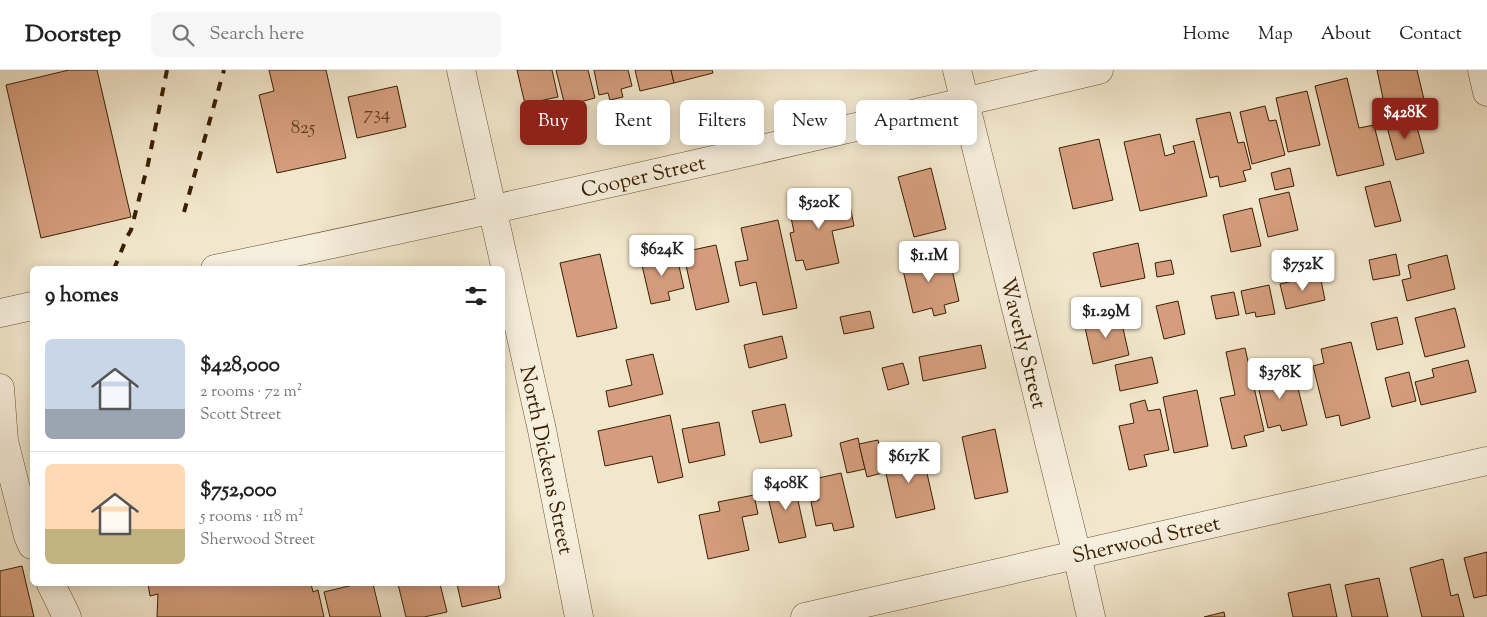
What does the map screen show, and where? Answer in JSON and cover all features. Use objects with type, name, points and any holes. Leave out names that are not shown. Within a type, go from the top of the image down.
[{"type":"street","name":"North Dickens Street","points":[[461,70],[542,430],[579,617]]},
{"type":"street","name":"Waverly Street","points":[[958,70],[965,100]]},
{"type":"street","name":"Cooper Street","points":[[973,100],[1099,70]]},
{"type":"street","points":[[1482,70],[1487,92]]},
{"type":"street","name":"Cooper Street","points":[[229,266],[493,210],[856,127]]},
{"type":"street","name":"Waverly Street","points":[[976,145],[1077,555],[1090,617]]},
{"type":"street","points":[[0,313],[30,306]]},
{"type":"street","points":[[0,388],[4,441],[30,540]]},
{"type":"street","name":"Sherwood Street","points":[[805,617],[1487,461]]},
{"type":"street","points":[[52,586],[67,617]]},
{"type":"building","points":[[69,70],[97,70],[131,217],[41,238],[6,85]]},
{"type":"building","points":[[269,70],[326,70],[346,158],[277,173],[259,95],[274,91]]},
{"type":"building","points":[[517,70],[552,70],[558,97],[544,100],[524,100]]},
{"type":"building","points":[[556,70],[588,70],[595,98],[587,100],[564,100]]},
{"type":"building","points":[[594,70],[628,70],[632,86],[621,89],[623,97],[610,100],[608,93],[599,95]]},
{"type":"building","points":[[635,70],[671,70],[674,83],[640,91]]},
{"type":"building","points":[[671,70],[712,70],[713,73],[674,83]]},
{"type":"building","points":[[1377,70],[1417,70],[1426,108],[1387,117]]},
{"type":"building","points":[[1347,78],[1359,128],[1374,125],[1384,165],[1337,176],[1315,86]]},
{"type":"building","points":[[397,86],[406,127],[357,138],[348,97]]},
{"type":"building","points":[[1307,91],[1320,145],[1288,152],[1276,98]]},
{"type":"building","points":[[1265,106],[1269,121],[1276,120],[1285,155],[1252,164],[1240,112]]},
{"type":"building","points":[[1230,112],[1238,143],[1244,142],[1251,169],[1243,171],[1246,181],[1220,187],[1218,176],[1210,178],[1196,119]]},
{"type":"building","points":[[1415,120],[1424,153],[1396,160],[1387,127]]},
{"type":"building","points":[[1160,134],[1165,156],[1175,153],[1173,146],[1194,141],[1207,196],[1140,211],[1124,142]]},
{"type":"building","points":[[1099,139],[1113,200],[1073,209],[1059,148]]},
{"type":"building","points":[[931,168],[946,229],[914,237],[898,177]]},
{"type":"building","points":[[1290,168],[1294,186],[1275,190],[1271,173]]},
{"type":"building","points":[[1390,181],[1401,221],[1375,227],[1365,187]]},
{"type":"building","points":[[1289,192],[1298,230],[1268,237],[1259,199]]},
{"type":"building","points":[[848,195],[854,226],[832,231],[839,263],[806,270],[803,260],[796,261],[790,233],[794,232],[789,208]]},
{"type":"building","points":[[1252,208],[1261,246],[1231,252],[1223,215]]},
{"type":"building","points":[[778,220],[797,308],[763,315],[756,282],[740,286],[735,262],[748,260],[741,228]]},
{"type":"building","points":[[1138,243],[1145,278],[1101,287],[1093,253]]},
{"type":"building","points":[[716,245],[729,302],[696,310],[683,252]]},
{"type":"building","points":[[933,249],[938,268],[951,265],[959,301],[944,305],[946,313],[934,316],[932,308],[913,313],[900,257]]},
{"type":"building","points":[[676,253],[684,288],[668,292],[670,300],[651,304],[641,261]]},
{"type":"building","points":[[600,254],[617,328],[577,337],[560,263]]},
{"type":"building","points":[[1396,254],[1400,275],[1373,280],[1369,260]]},
{"type":"building","points":[[1447,255],[1455,289],[1407,301],[1402,280],[1411,278],[1408,265]]},
{"type":"building","points":[[1171,260],[1174,274],[1157,277],[1155,263]]},
{"type":"building","points":[[1320,275],[1325,300],[1286,309],[1280,284]]},
{"type":"building","points":[[1269,285],[1275,314],[1256,317],[1255,312],[1246,314],[1241,291]]},
{"type":"building","points":[[1234,292],[1239,315],[1216,319],[1211,296]]},
{"type":"building","points":[[1178,301],[1185,334],[1164,339],[1156,306]]},
{"type":"building","points":[[1455,308],[1465,347],[1425,357],[1415,318]]},
{"type":"building","points":[[870,311],[874,328],[844,334],[840,317]]},
{"type":"building","points":[[1120,315],[1129,355],[1093,364],[1084,323]]},
{"type":"building","points":[[1397,317],[1403,344],[1377,350],[1371,323]]},
{"type":"building","points":[[782,336],[787,358],[749,368],[744,345]]},
{"type":"building","points":[[1351,342],[1370,418],[1341,426],[1339,415],[1326,418],[1313,366],[1324,363],[1321,349]]},
{"type":"building","points":[[981,345],[986,368],[923,381],[919,357]]},
{"type":"building","points":[[1245,348],[1264,431],[1244,436],[1247,446],[1232,449],[1220,398],[1235,395],[1226,352]]},
{"type":"building","points":[[653,354],[663,394],[609,407],[606,391],[632,385],[626,360]]},
{"type":"building","points":[[1152,357],[1158,383],[1120,391],[1115,365]]},
{"type":"building","points":[[1468,360],[1476,392],[1421,405],[1415,382],[1434,377],[1432,369]]},
{"type":"building","points":[[903,363],[909,384],[888,390],[882,368]]},
{"type":"building","points":[[1280,366],[1284,384],[1296,380],[1307,425],[1282,431],[1280,425],[1268,428],[1255,373]]},
{"type":"building","points":[[1409,372],[1416,401],[1392,407],[1385,378]]},
{"type":"building","points":[[1197,390],[1208,446],[1174,453],[1163,397]]},
{"type":"building","points":[[1145,400],[1148,411],[1160,409],[1169,450],[1144,455],[1147,466],[1129,470],[1119,426],[1134,423],[1130,404]]},
{"type":"building","points":[[785,404],[792,436],[760,443],[752,411]]},
{"type":"building","points":[[670,415],[683,477],[658,483],[652,456],[605,466],[598,431]]},
{"type":"building","points":[[719,422],[725,455],[689,463],[682,429]]},
{"type":"building","points":[[995,429],[1008,492],[975,499],[962,437]]},
{"type":"building","points":[[858,438],[865,469],[847,473],[840,443]]},
{"type":"building","points":[[878,440],[886,472],[867,477],[859,444]]},
{"type":"building","points":[[922,451],[935,509],[896,518],[883,460]]},
{"type":"building","points":[[841,473],[854,527],[834,531],[832,523],[816,526],[811,502],[819,500],[814,479]]},
{"type":"building","points":[[793,478],[806,537],[779,543],[765,485]]},
{"type":"building","points":[[754,495],[758,514],[742,517],[749,550],[708,559],[699,515],[720,511],[718,502]]},
{"type":"building","points":[[1487,552],[1487,595],[1474,598],[1464,558]]},
{"type":"building","points":[[1443,559],[1451,596],[1458,594],[1464,617],[1422,617],[1410,568]]},
{"type":"building","points":[[22,566],[34,617],[0,617],[0,571]]},
{"type":"building","points":[[1379,578],[1388,617],[1352,617],[1345,585]]},
{"type":"building","points":[[1330,584],[1337,617],[1293,617],[1288,593]]},
{"type":"building","points":[[148,586],[312,586],[313,592],[318,590],[324,617],[157,617],[158,594],[150,596]]},
{"type":"building","points":[[349,586],[373,586],[381,617],[330,617],[324,592]]},
{"type":"building","points":[[398,586],[440,586],[447,612],[424,617],[406,617]]},
{"type":"building","points":[[457,586],[498,586],[501,598],[462,607]]},
{"type":"building","points":[[1224,612],[1225,617],[1204,617]]},
{"type":"railway","points":[[115,266],[131,230],[148,164],[167,70]]},
{"type":"railway","points":[[184,212],[224,70]]}]
